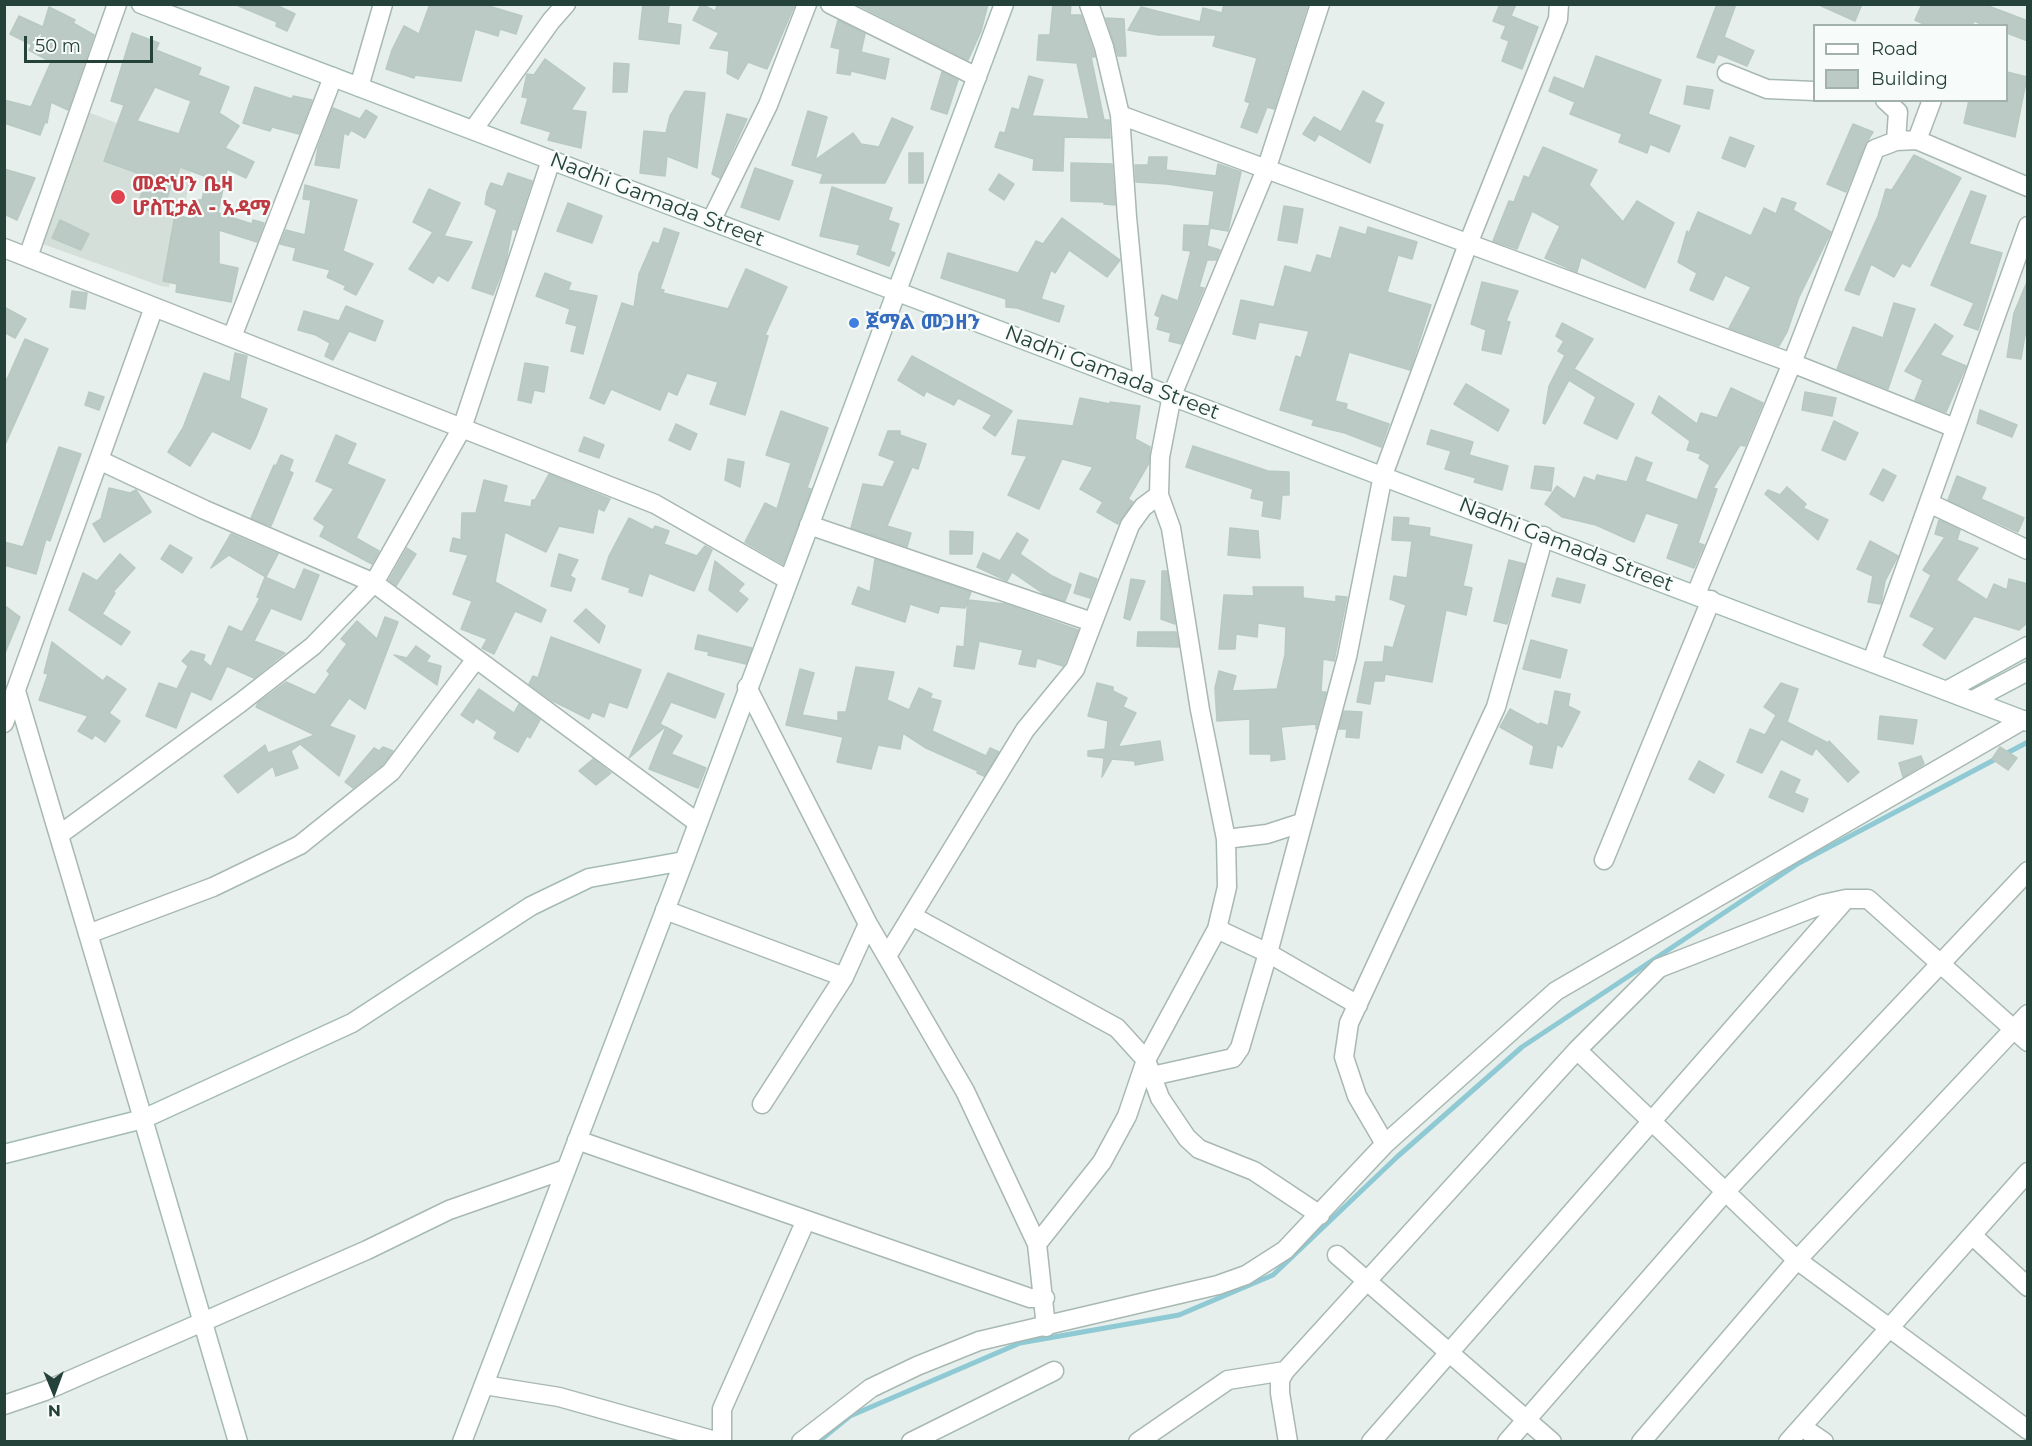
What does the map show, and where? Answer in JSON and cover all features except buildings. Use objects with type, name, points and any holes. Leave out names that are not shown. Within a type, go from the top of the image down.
[{"type":"street","points":[[28,257],[117,4]]},
{"type":"street","name":"Nadhi Gamada Street","points":[[141,4],[1544,536],[2025,721]]},
{"type":"street","points":[[359,87],[383,4]]},
{"type":"street","points":[[473,130],[551,21],[566,4]]},
{"type":"street","points":[[711,221],[768,105],[807,4]]},
{"type":"street","points":[[830,4],[977,77]]},
{"type":"street","points":[[462,1442],[684,861],[747,687],[1004,4]]},
{"type":"street","points":[[1089,4],[1104,47],[1120,115],[1143,385]]},
{"type":"street","points":[[1037,1244],[1102,1162],[1127,1116],[1217,929],[1227,887],[1226,839],[1200,710],[1171,528],[1159,495],[1161,457],[1172,395],[1267,167],[1320,4]]},
{"type":"street","points":[[1149,1068],[1233,1058],[1240,1048],[1268,953],[1347,657],[1383,475],[1468,244],[1558,19],[1559,4]]},
{"type":"street","points":[[1726,73],[1767,89],[1813,91]]},
{"type":"street","points":[[232,338],[333,77]]},
{"type":"street","points":[[1887,102],[1898,112],[1896,141]]},
{"type":"street","points":[[1917,140],[1931,102]]},
{"type":"street","points":[[1120,115],[1267,167],[1468,244],[1792,363],[1955,428]]},
{"type":"street","points":[[1604,860],[1875,149],[1896,141],[1917,140],[2028,187]]},
{"type":"street","points":[[58,835],[240,703],[313,646],[374,583],[462,428],[551,160]]},
{"type":"street","points":[[1872,661],[2028,225]]},
{"type":"street","points":[[4,248],[655,504],[788,580]]},
{"type":"street","points":[[4,723],[154,307]]},
{"type":"street","points":[[99,460],[205,510],[374,583],[698,823]]},
{"type":"street","points":[[887,956],[1025,730],[1075,669],[1130,525],[1143,507],[1159,495]]},
{"type":"street","points":[[1929,503],[2028,550]]},
{"type":"street","points":[[809,525],[1092,622]]},
{"type":"street","points":[[1385,1144],[1357,1096],[1344,1058],[1349,1023],[1496,707],[1544,536]]},
{"type":"street","points":[[1948,690],[2028,646]]},
{"type":"street","points":[[88,934],[213,887],[300,845],[391,772],[476,659]]},
{"type":"street","points":[[1973,700],[2028,671]]},
{"type":"street","points":[[747,687],[868,924],[965,1091],[1037,1244],[1045,1298],[1046,1327]]},
{"type":"street","points":[[16,691],[238,1442]]},
{"type":"street","points":[[801,1442],[871,1388],[917,1366],[979,1341],[1218,1285],[1246,1275],[1285,1250],[1385,1144],[1556,991],[2025,721]]},
{"type":"street","points":[[1226,839],[1267,834],[1301,823]]},
{"type":"street","points":[[4,1154],[143,1119],[352,1023],[531,906],[589,878],[684,861]]},
{"type":"street","points":[[1507,1442],[1725,1192],[1942,965],[2028,871]]},
{"type":"street","points":[[1371,1442],[1846,899]]},
{"type":"street","points":[[1288,1442],[1280,1393],[1282,1371],[1368,1282],[1577,1050],[1659,968],[1823,904],[1846,899],[1868,899],[2021,1036]]},
{"type":"street","points":[[665,910],[844,977]]},
{"type":"street","points":[[912,916],[1116,1028],[1149,1068],[1160,1098],[1187,1138],[1198,1149],[1254,1171],[1320,1215]]},
{"type":"street","points":[[762,1104],[844,977],[868,924]]},
{"type":"street","points":[[1217,929],[1268,953],[1358,1005]]},
{"type":"street","points":[[1641,1442],[1797,1260],[2021,1036],[2028,1014]]},
{"type":"street","points":[[1577,1050],[1797,1260],[2028,1430]]},
{"type":"street","points":[[577,1140],[1030,1298],[1045,1298]]},
{"type":"street","points":[[4,1405],[45,1391],[367,1250],[449,1210],[566,1169]]},
{"type":"street","points":[[1788,1442],[2028,1172]]},
{"type":"street","points":[[484,1385],[559,1397],[721,1442],[722,1409],[806,1220]]},
{"type":"street","points":[[1972,1235],[2028,1287]]},
{"type":"street","points":[[1337,1255],[1552,1442]]},
{"type":"street","points":[[911,1442],[1054,1371]]},
{"type":"street","points":[[1138,1442],[1228,1380],[1282,1371]]},
{"type":"street","points":[[1802,1426],[1824,1442]]},
{"type":"shaded area","name":"መድህን ቤዛ ሆስፒታል - አዳማ","points":[[80,109],[195,153],[169,287],[34,241]]},
{"type":"waterway","points":[[818,1442],[850,1416],[1020,1343],[1179,1315],[1273,1275],[1397,1157],[1522,1047],[1799,863],[2028,742]]},
{"type":"place","name":"መድህን ቤዛ ሆስፒታል - አዳማ","points":[[118,197]]},
{"type":"place","name":"ጀማል መጋዘን","points":[[854,323]]}]
